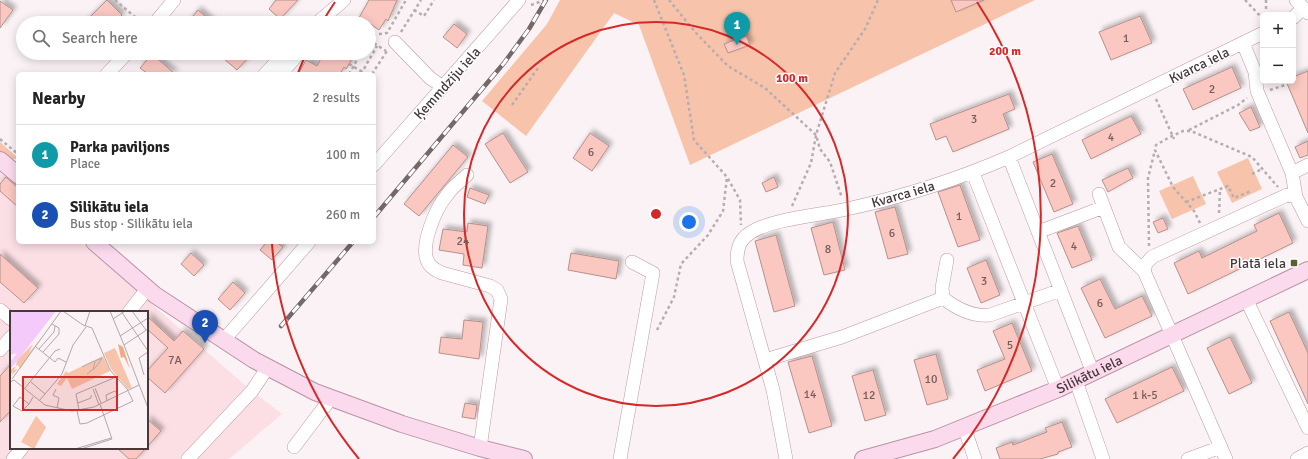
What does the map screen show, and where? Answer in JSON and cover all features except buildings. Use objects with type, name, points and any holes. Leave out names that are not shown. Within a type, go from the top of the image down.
[{"type":"main road","points":[[0,160],[16,172]]},
{"type":"main road","points":[[96,244],[148,289],[223,341],[268,367],[331,398],[402,424],[480,448],[524,459]]},
{"type":"main road","name":"Silikātu iela","points":[[863,459],[935,439],[1058,389],[1246,299],[1306,274]]},
{"type":"street","points":[[161,16],[174,0]]},
{"type":"street","name":"Ķemmdziju iela","points":[[376,163],[519,0]]},
{"type":"street","points":[[325,16],[341,1]]},
{"type":"street","points":[[1296,15],[1303,7]]},
{"type":"street","name":"Kvarca iela","points":[[741,239],[750,232],[766,224],[895,198],[973,173],[1009,158],[1260,35]]},
{"type":"street","points":[[1243,44],[1255,72],[1257,93],[1292,173],[1290,197],[1308,221]]},
{"type":"street","points":[[390,48],[443,87]]},
{"type":"street","points":[[109,72],[120,60]]},
{"type":"street","points":[[267,72],[278,60]]},
{"type":"street","points":[[283,72],[293,60]]},
{"type":"street","points":[[1009,158],[1062,290],[1093,373]]},
{"type":"street","points":[[1292,173],[1308,165]]},
{"type":"street","points":[[973,173],[1058,389]]},
{"type":"street","points":[[467,175],[447,194],[438,208],[427,237],[425,254],[429,265],[435,269],[442,273],[490,286],[497,290],[501,299],[480,448]]},
{"type":"street","points":[[1099,194],[1119,248],[1144,271],[1226,459]]},
{"type":"street","points":[[1144,271],[1146,264],[1152,257],[1219,225],[1290,197]]},
{"type":"street","points":[[1038,232],[1104,207]]},
{"type":"street","points":[[741,239],[738,249],[738,261],[776,404],[786,459]]},
{"type":"street","points":[[223,341],[307,244]]},
{"type":"street","points":[[943,298],[942,288],[947,260]]},
{"type":"street","points":[[620,459],[653,273],[632,262]]},
{"type":"street","points":[[130,311],[148,289]]},
{"type":"street","points":[[943,298],[962,310],[978,316],[990,315],[1062,290]]},
{"type":"street","points":[[765,360],[842,337],[943,298]]},
{"type":"street","points":[[1246,299],[1308,428]]},
{"type":"street","points":[[0,310],[10,318]]},
{"type":"street","points":[[0,350],[10,339]]},
{"type":"street","points":[[188,459],[252,391],[268,367]]},
{"type":"street","points":[[1076,381],[1103,459]]},
{"type":"street","points":[[294,447],[331,398]]},
{"type":"street","points":[[964,427],[975,459]]},
{"type":"street","points":[[1188,459],[1220,447]]},
{"type":"street","points":[[13,459],[21,449]]},
{"type":"street","points":[[1298,459],[1308,453]]},
{"type":"path","points":[[115,0],[134,16]]},
{"type":"path","points":[[376,34],[387,33],[406,0]]},
{"type":"path","points":[[373,72],[421,0]]},
{"type":"path","points":[[414,10],[424,16],[434,0]]},
{"type":"path","points":[[654,0],[684,75],[694,140],[727,177],[740,200],[741,239]]},
{"type":"path","points":[[669,0],[696,33],[728,66],[765,88],[816,135],[820,149],[830,162],[839,189]]},
{"type":"path","points":[[786,221],[794,198],[811,163],[816,135],[835,74],[865,29],[878,0]]},
{"type":"path","points":[[1245,0],[1260,16]]},
{"type":"path","points":[[1266,0],[1266,12]]},
{"type":"path","points":[[390,17],[395,20]]},
{"type":"path","points":[[377,46],[390,48]]},
{"type":"path","points":[[350,72],[358,60]]},
{"type":"path","points":[[363,72],[369,60]]},
{"type":"path","points":[[349,64],[361,72]]},
{"type":"path","points":[[512,105],[538,68]]},
{"type":"path","points":[[1152,257],[1148,244],[1148,178],[1155,150],[1159,143],[1238,105],[1257,93],[1284,84]]},
{"type":"path","points":[[1151,88],[1174,137]]},
{"type":"path","points":[[1188,130],[1252,157],[1290,197]]},
{"type":"path","points":[[0,139],[16,152]]},
{"type":"path","points":[[1155,150],[1173,187],[1194,211],[1204,232]]},
{"type":"path","points":[[1252,174],[1262,169]]},
{"type":"path","points":[[654,336],[674,297],[681,264],[708,235],[723,211],[727,177]]},
{"type":"path","points":[[1186,202],[1228,186],[1234,198],[1251,191]]},
{"type":"path","points":[[1219,225],[1220,190]]},
{"type":"shaded area","points":[[560,0],[1035,0],[690,165],[639,25],[614,13],[526,136],[482,101],[547,24]]},
{"type":"shaded area","points":[[0,142],[16,156],[16,159],[11,159],[0,151]]},
{"type":"shaded area","points":[[1248,158],[1262,189],[1232,203],[1217,172]]},
{"type":"shaded area","points":[[0,173],[16,186],[16,244],[82,244],[252,391],[282,414],[229,459],[0,459]]},
{"type":"shaded area","points":[[1193,176],[1206,204],[1172,219],[1159,191]]},
{"type":"railway","points":[[376,215],[504,63],[529,29],[546,0]]},
{"type":"railway","points":[[281,326],[351,244]]},
{"type":"place","name":"Parka paviljons","points":[[737,45]]},
{"type":"place","name":"Platā iela","points":[[1294,263]]},
{"type":"place","name":"Silikātu iela","points":[[205,343]]}]
